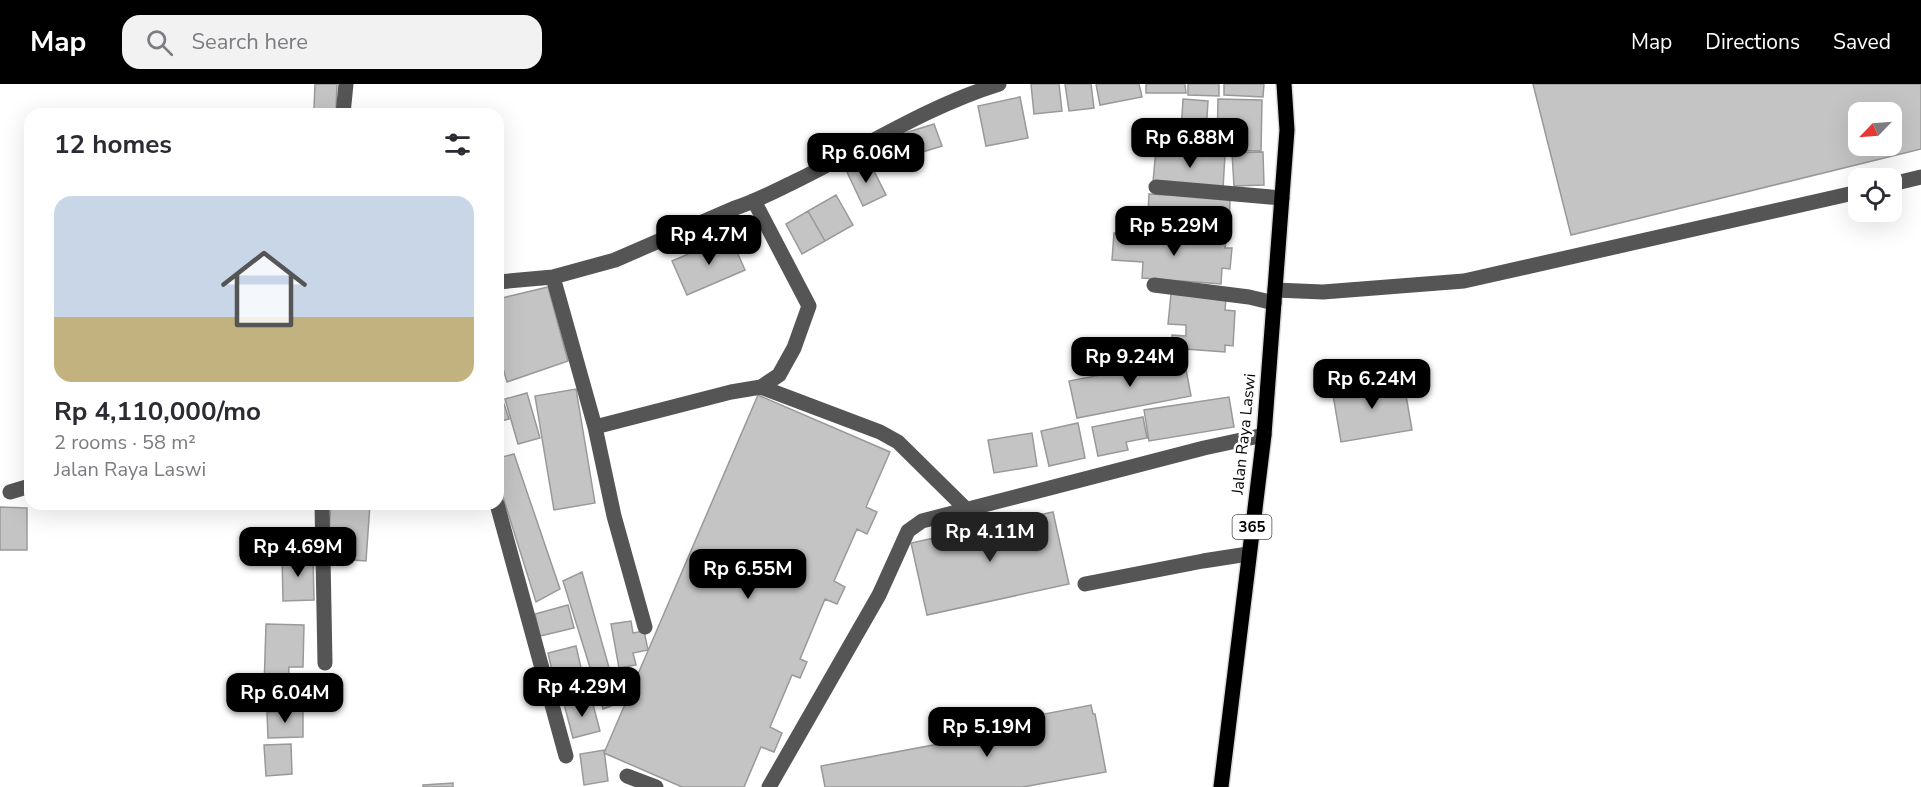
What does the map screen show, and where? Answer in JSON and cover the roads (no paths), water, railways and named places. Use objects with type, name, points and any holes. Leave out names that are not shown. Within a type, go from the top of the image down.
[{"type":"main road","name":"Jalan Raya Laswi","points":[[1221,787],[1264,435],[1287,130],[1284,84]]},
{"type":"street","points":[[344,108],[346,84]]},
{"type":"street","points":[[504,281],[553,277],[615,260],[754,201],[965,94],[999,84]]},
{"type":"street","points":[[1902,182],[1921,177]]},
{"type":"street","points":[[1156,187],[1282,198]]},
{"type":"street","points":[[1155,285],[1249,297],[1464,281],[1848,194]]},
{"type":"street","points":[[595,427],[731,392],[761,387],[779,375],[794,348],[809,306],[754,201]]},
{"type":"street","points":[[553,277],[595,427],[614,516],[645,627]]},
{"type":"street","points":[[761,387],[880,432],[898,442],[967,510]]},
{"type":"street","points":[[769,787],[879,595],[908,531],[922,522],[1204,448],[1264,435]]},
{"type":"street","points":[[10,492],[24,488]]},
{"type":"street","points":[[322,510],[325,663]]},
{"type":"street","points":[[499,510],[566,756]]},
{"type":"street","points":[[1084,584],[1248,554]]},
{"type":"street","points":[[627,776],[656,787]]}]
